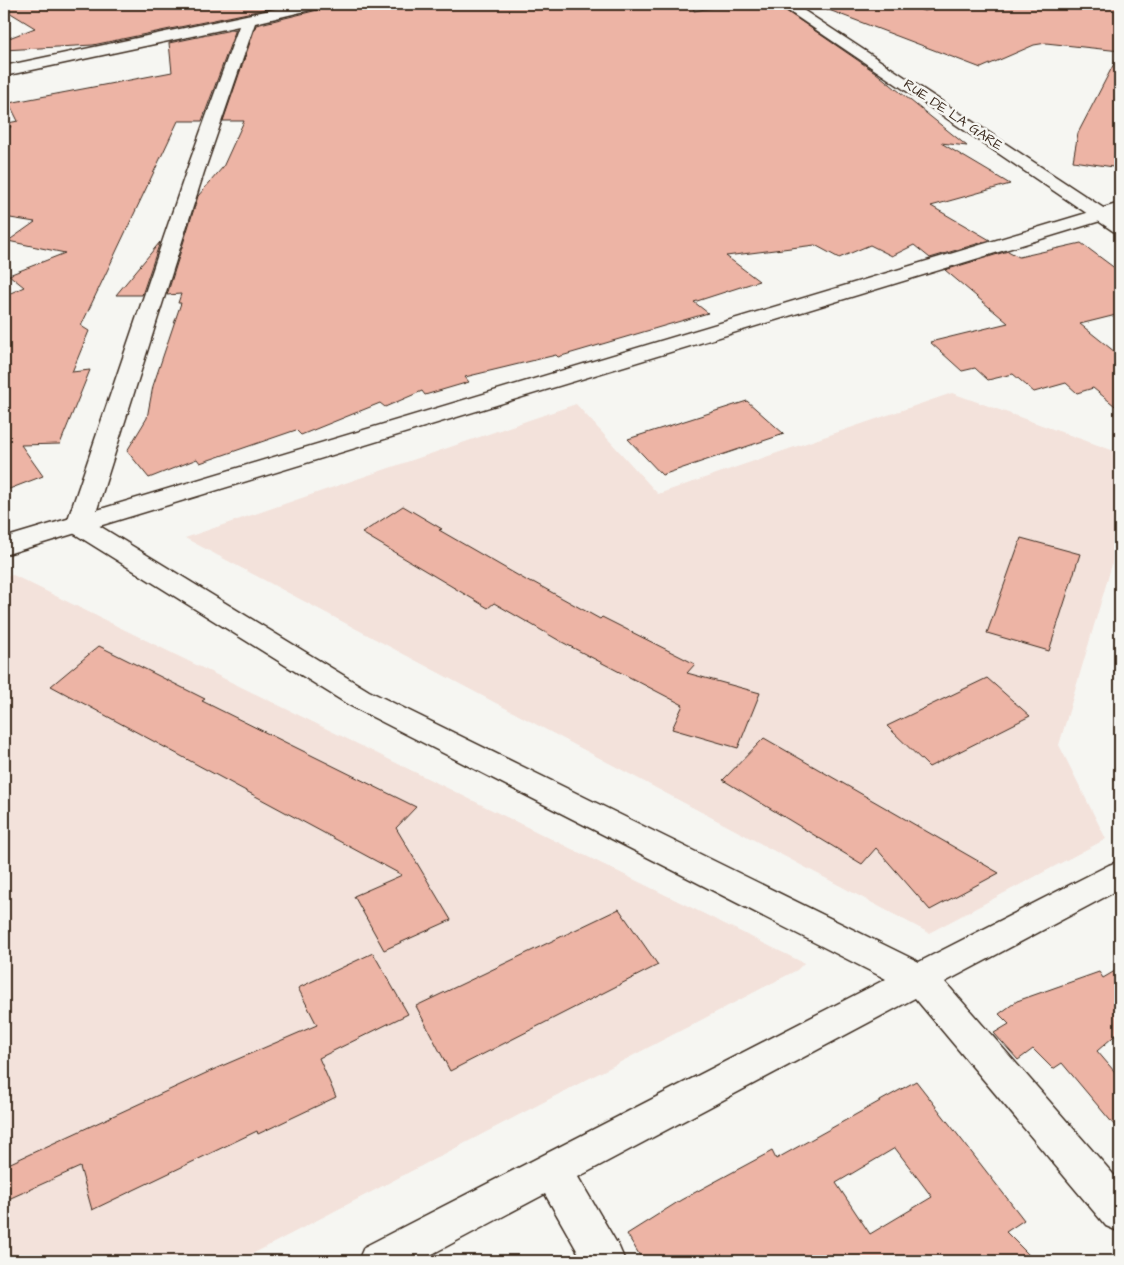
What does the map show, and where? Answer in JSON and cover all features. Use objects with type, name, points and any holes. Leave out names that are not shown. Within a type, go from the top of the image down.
[{"type":"street","points":[[4,72],[317,4]]},
{"type":"street","name":"RUE DE LA GARE","points":[[786,4],[1114,217]]},
{"type":"street","points":[[79,525],[192,181],[249,20]]},
{"type":"street","points":[[4,547],[1114,217]]},
{"type":"street","points":[[79,525],[359,698],[920,978],[1120,1212]]},
{"type":"street","points":[[378,1261],[1120,874]]},
{"type":"street","points":[[553,1170],[605,1261]]},
{"type":"shaded area","points":[[952,393],[1120,453],[1120,537],[1059,745],[1106,839],[929,933],[185,538],[576,404],[658,494]]},
{"type":"shaded area","points":[[13,575],[804,963],[797,970],[239,1261],[4,1261],[4,577]]},
{"type":"building","points":[[4,4],[291,4],[93,45],[4,50],[4,40],[35,28],[4,9]]},
{"type":"building","points":[[326,4],[693,4],[694,11],[733,4],[776,4],[875,72],[967,146],[941,143],[1010,184],[931,206],[990,240],[930,258],[914,245],[892,256],[870,245],[839,258],[815,245],[726,256],[759,281],[694,302],[708,313],[558,357],[556,355],[465,377],[469,382],[425,395],[422,391],[385,407],[380,403],[301,435],[296,430],[200,463],[197,459],[149,478],[127,451],[147,418],[153,386],[181,303],[178,303],[181,294],[167,295],[198,196],[223,167],[244,121],[223,121],[256,25],[322,9]]},
{"type":"building","points":[[821,4],[904,4],[924,11],[968,4],[1120,4],[1120,51],[1046,43],[1034,45],[981,68],[821,7]]},
{"type":"building","points":[[236,29],[202,121],[178,121],[81,326],[89,331],[72,372],[90,370],[60,444],[21,445],[43,476],[4,491],[4,296],[24,287],[9,275],[65,253],[8,241],[35,222],[4,217],[4,128],[11,127],[8,123],[18,121],[9,103],[172,72],[169,43]]},
{"type":"building","points":[[1120,52],[1120,168],[1073,161],[1078,133]]},
{"type":"building","points":[[160,242],[142,295],[116,295]]},
{"type":"building","points":[[1081,243],[1120,272],[1120,314],[1080,324],[1120,356],[1120,410],[1093,388],[1077,393],[1066,383],[1034,392],[1013,374],[988,380],[975,368],[962,371],[930,342],[1008,323],[945,270],[1008,251],[1019,257]]},
{"type":"building","points":[[747,401],[784,434],[662,475],[628,439]]},
{"type":"building","points":[[403,506],[442,529],[439,530],[531,583],[533,582],[600,619],[602,617],[695,664],[687,673],[760,693],[738,748],[672,729],[683,705],[560,641],[494,603],[488,608],[362,533]]},
{"type":"building","points":[[1021,538],[1080,554],[1049,651],[987,633]]},
{"type":"building","points":[[99,646],[205,699],[202,701],[416,807],[396,828],[451,920],[384,950],[354,896],[402,875],[51,686]]},
{"type":"building","points":[[987,678],[1030,716],[929,767],[887,726]]},
{"type":"building","points":[[764,738],[999,873],[930,910],[876,848],[862,864],[723,780]]},
{"type":"building","points":[[619,909],[658,965],[450,1071],[416,1006]]},
{"type":"building","points":[[373,953],[408,1014],[319,1058],[336,1097],[258,1134],[257,1131],[92,1210],[80,1167],[4,1201],[4,1166],[217,1068],[317,1025],[298,988]]},
{"type":"building","points":[[1120,968],[1120,1031],[1097,1051],[1120,1078],[1120,1132],[1062,1063],[1053,1069],[1033,1049],[1018,1060],[994,1033],[1009,1024],[999,1014],[1017,1001],[1099,972],[1103,978]]},
{"type":"building","points":[[916,1081],[1024,1220],[1006,1232],[1035,1261],[643,1261],[627,1234],[681,1200],[772,1151],[776,1159]],"holes":[[[895,1148],[932,1197],[870,1234],[836,1183]]]}]
